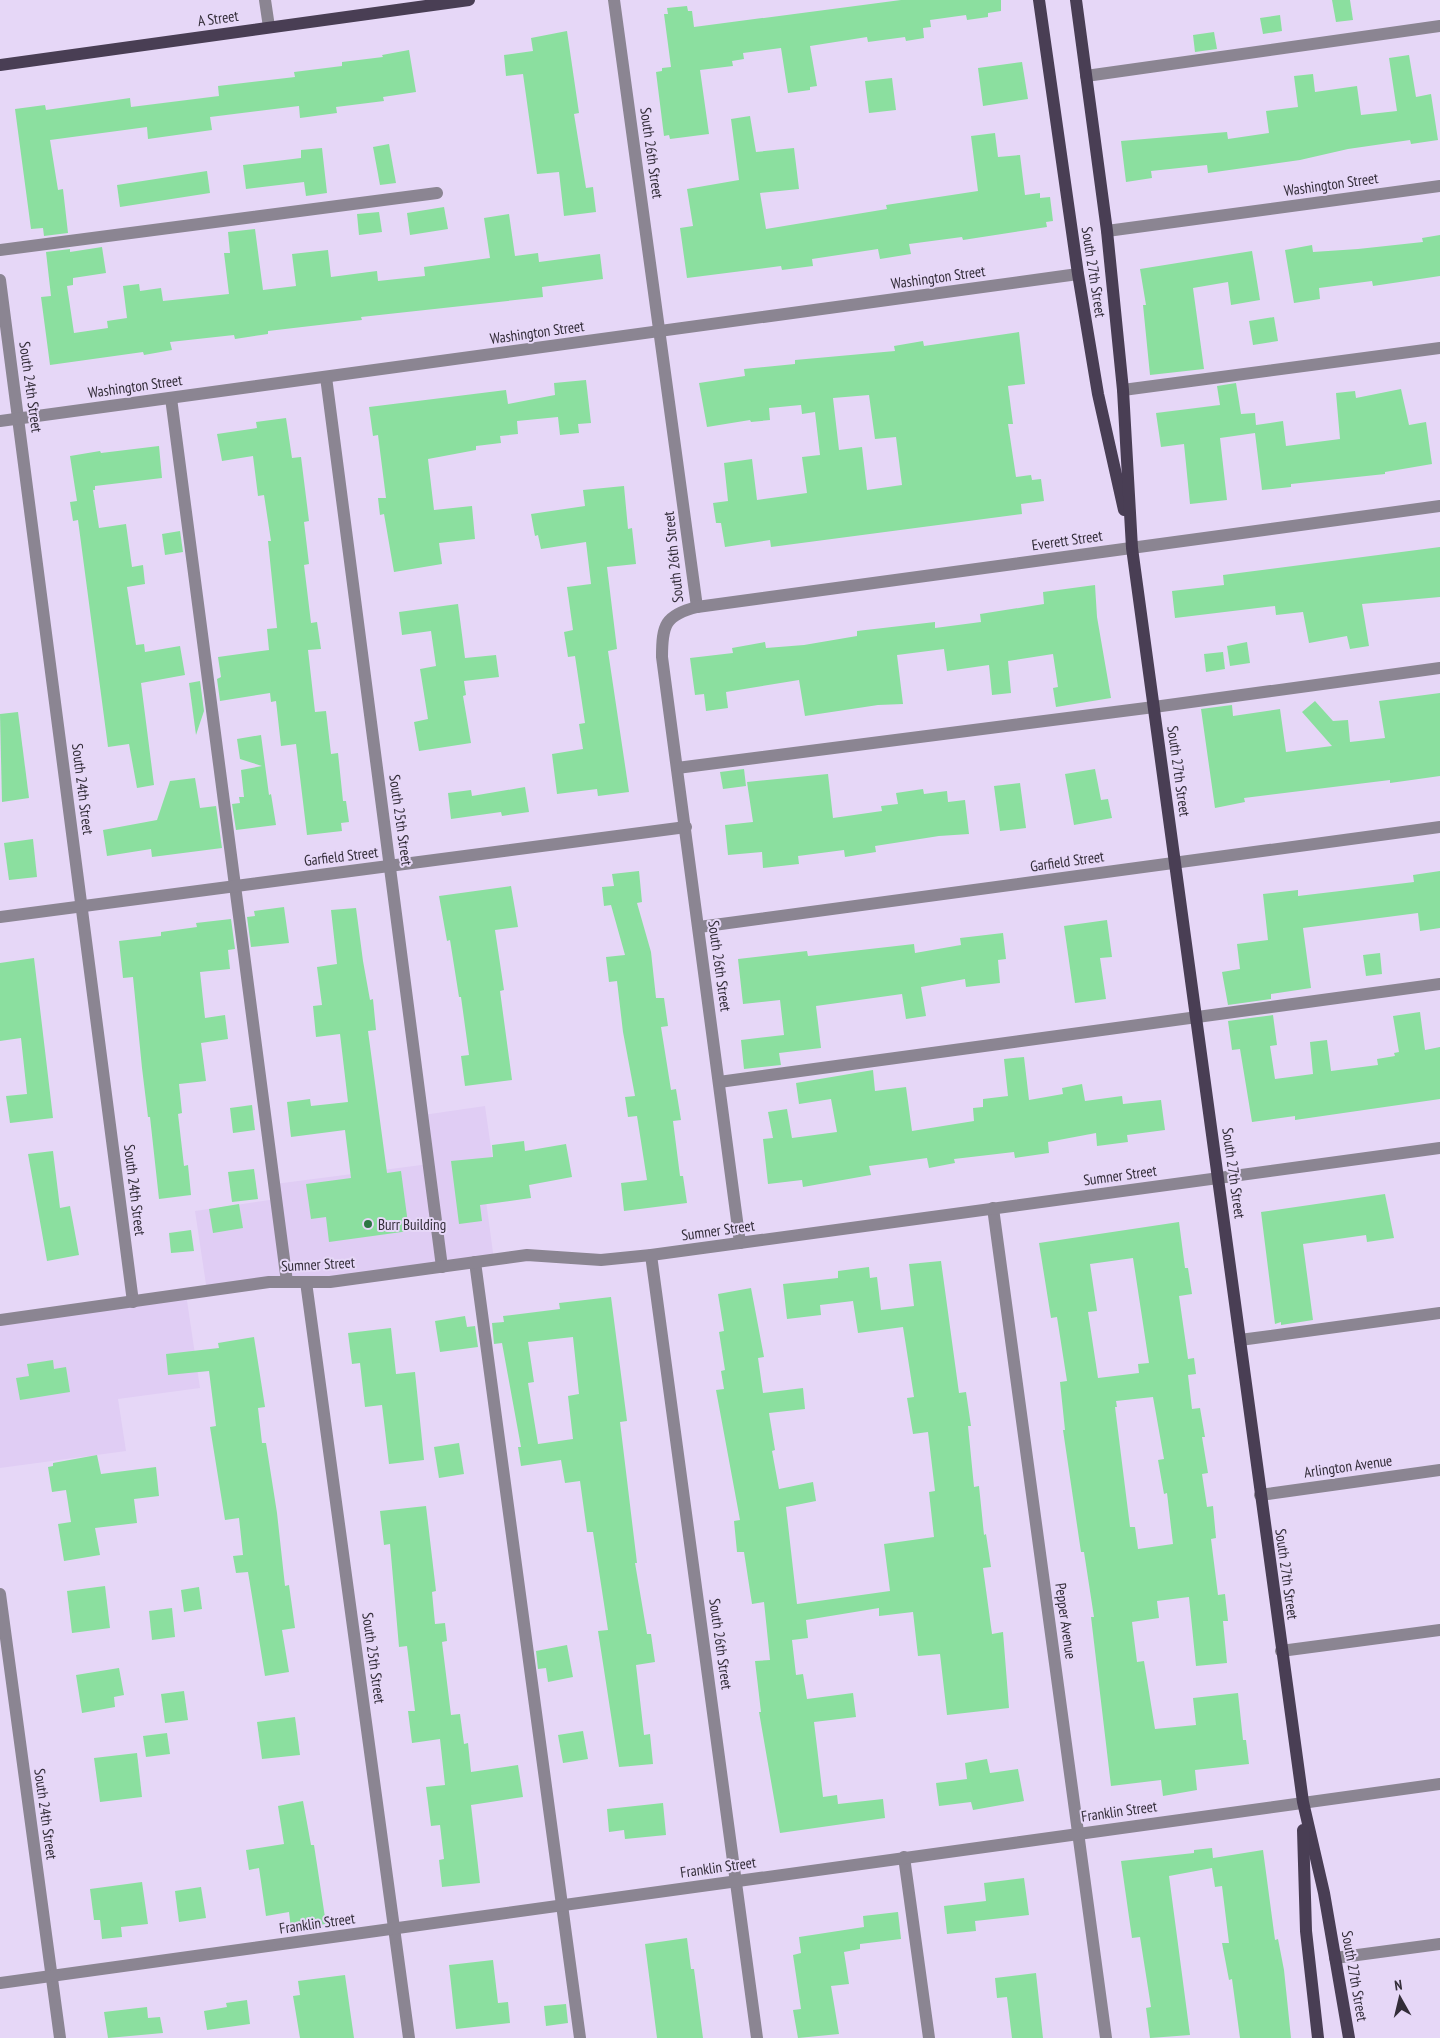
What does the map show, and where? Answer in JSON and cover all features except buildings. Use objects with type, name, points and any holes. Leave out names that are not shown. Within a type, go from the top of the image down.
[{"type":"main road","name":"A Street","points":[[0,65],[469,0]]},
{"type":"main road","name":"South 27th Street","points":[[1039,0],[1078,274],[1098,394],[1132,548],[1302,1802],[1324,1893],[1349,2038]]},
{"type":"main road","name":"South 27th Street","points":[[1076,0],[1107,231],[1123,390],[1132,548]]},
{"type":"main road","name":"South 27th Street","points":[[1302,1802],[1306,1931],[1318,2038]]},
{"type":"street","points":[[265,0],[269,27]]},
{"type":"street","name":"South 26th Street","points":[[614,0],[698,606],[678,612],[667,624],[662,638],[662,657],[740,1243]]},
{"type":"street","points":[[1086,76],[1440,26]]},
{"type":"street","name":"Washington Street","points":[[1107,231],[1440,186]]},
{"type":"street","points":[[0,250],[437,193]]},
{"type":"street","name":"Washington Street","points":[[0,421],[1078,274]]},
{"type":"street","name":"South 24th Street","points":[[0,280],[133,1302]]},
{"type":"street","points":[[1123,390],[1440,348]]},
{"type":"street","name":"South 25th Street","points":[[326,377],[442,1267]]},
{"type":"street","points":[[172,398],[287,1282]]},
{"type":"street","name":"Everett Street","points":[[698,606],[1440,506]]},
{"type":"street","points":[[678,768],[1440,668]]},
{"type":"street","name":"Garfield Street","points":[[0,917],[686,827]]},
{"type":"street","name":"Garfield Street","points":[[699,927],[1440,827]]},
{"type":"street","points":[[719,1082],[1440,984]]},
{"type":"street","name":"Sumner Street","points":[[0,1320],[270,1282],[330,1282],[526,1256],[600,1260],[651,1255],[1440,1148]]},
{"type":"street","name":"Pepper Avenue","points":[[993,1208],[1106,2038]]},
{"type":"street","name":"South 26th Street","points":[[651,1255],[757,2038]]},
{"type":"street","points":[[475,1262],[580,2038]]},
{"type":"street","name":"South 25th Street","points":[[306,1282],[409,2038]]},
{"type":"street","points":[[1240,1340],[1440,1313]]},
{"type":"street","name":"Arlington Avenue","points":[[1260,1494],[1440,1470]]},
{"type":"street","name":"South 24th Street","points":[[0,1594],[4,1651],[60,2038]]},
{"type":"street","points":[[1281,1651],[1440,1630]]},
{"type":"street","name":"Franklin Street","points":[[0,1983],[1440,1784]]},
{"type":"street","points":[[904,1857],[929,2038]]},
{"type":"street","points":[[1335,1958],[1440,1944]]},
{"type":"shaded area","points":[[485,1106],[493,1162],[481,1164],[494,1260],[207,1291],[195,1211],[276,1199],[275,1184],[429,1164],[423,1115]]},
{"type":"shaded area","points":[[186,1294],[200,1388],[118,1399],[126,1451],[0,1468],[0,1320]]},
{"type":"place","name":"Burr Building","points":[[368,1224]]}]
